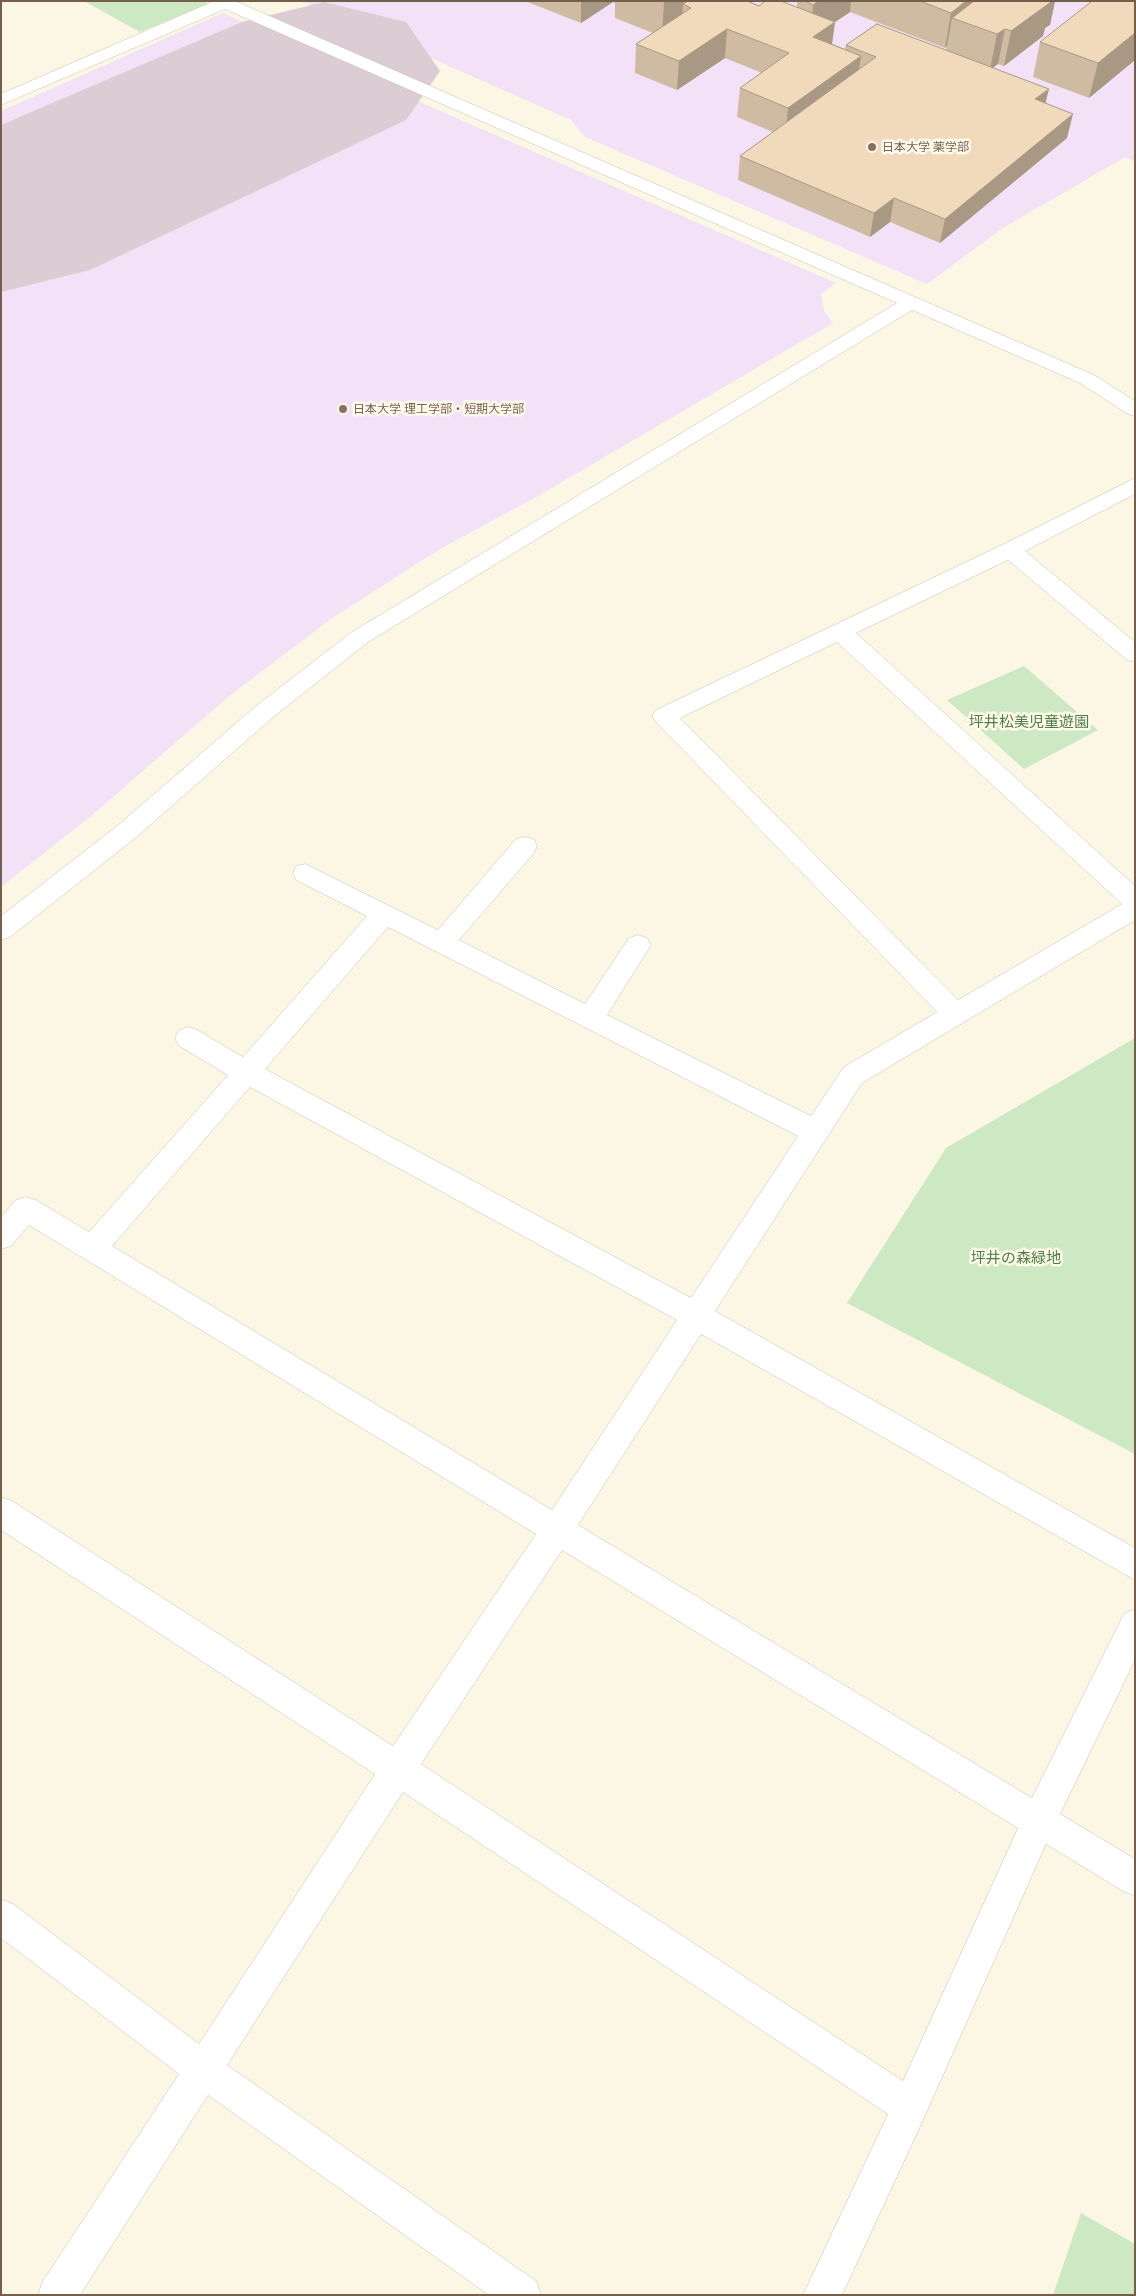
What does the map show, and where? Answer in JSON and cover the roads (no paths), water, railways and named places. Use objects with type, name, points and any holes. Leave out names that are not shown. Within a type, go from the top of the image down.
[{"type":"street","points":[[1,100],[224,2],[244,13],[1087,379],[1135,410]]},
{"type":"street","points":[[1,930],[125,833],[264,712],[360,637],[911,303]]},
{"type":"street","points":[[955,1013],[664,716],[1010,550],[1135,485]]},
{"type":"street","points":[[1010,550],[1135,654]]},
{"type":"street","points":[[840,632],[1135,902]]},
{"type":"street","points":[[442,943],[525,846]]},
{"type":"street","points":[[305,872],[590,1019],[815,1131]]},
{"type":"street","points":[[57,2295],[398,1769],[556,1531],[853,1075],[1135,908]]},
{"type":"street","points":[[92,1248],[384,914]]},
{"type":"street","points":[[590,1019],[638,944]]},
{"type":"street","points":[[188,1038],[246,1072],[696,1315],[1135,1564]]},
{"type":"street","points":[[1,1237],[26,1209],[556,1531],[1135,1879]]},
{"type":"street","points":[[1,1512],[398,1769],[910,2107]]},
{"type":"street","points":[[822,2295],[910,2107],[1039,1820],[1135,1625]]},
{"type":"street","points":[[1,1916],[203,2070],[522,2295]]},
{"type":"place","name":"日本大学 薬学部","points":[[872,147]]},
{"type":"place","name":"日本大学 理工学部・短期大学部","points":[[343,409]]},
{"type":"park label","name":"坪井松美児童遊園","points":[[1029,722]]},
{"type":"park label","name":"坪井の森緑地","points":[[1016,1258]]}]
